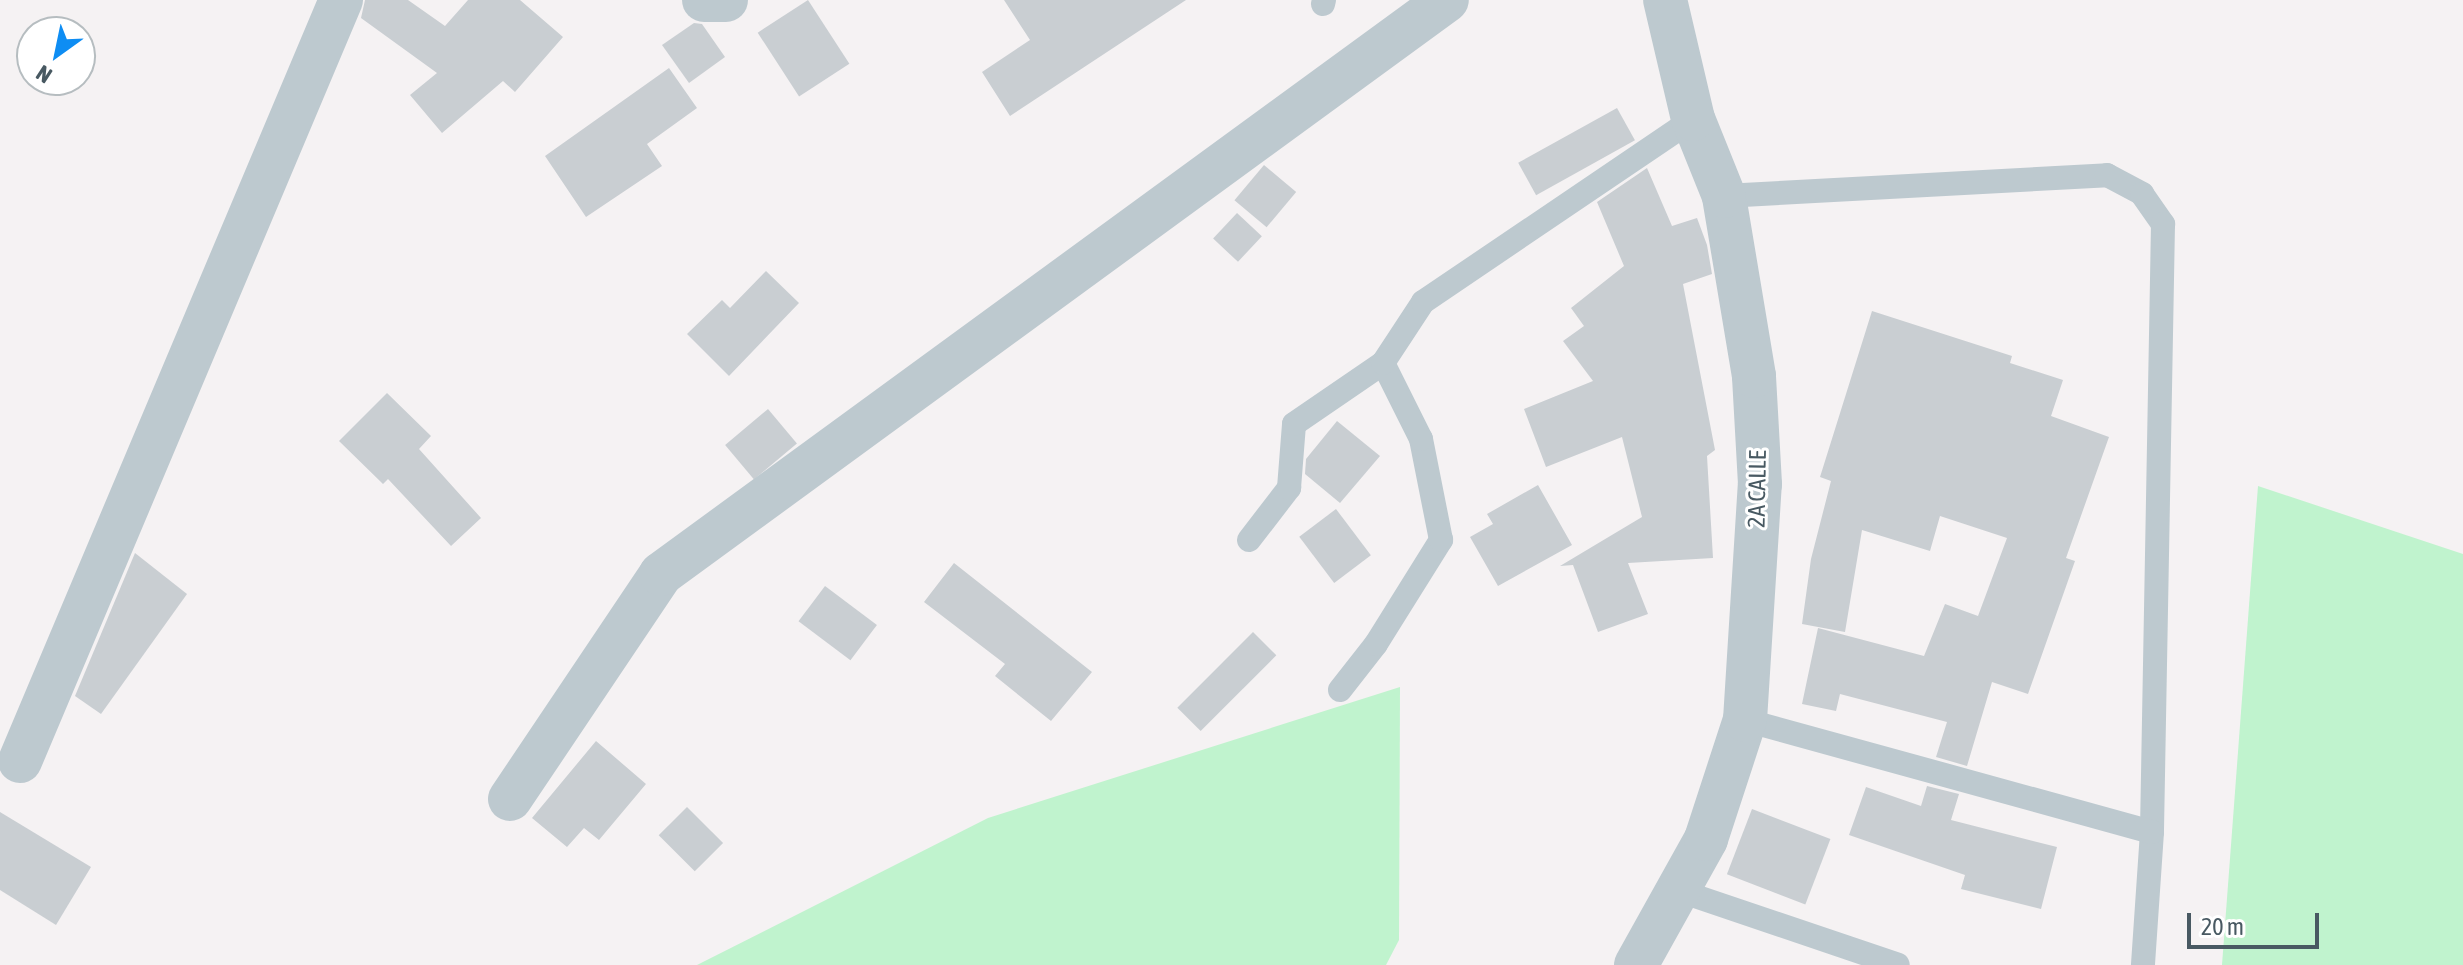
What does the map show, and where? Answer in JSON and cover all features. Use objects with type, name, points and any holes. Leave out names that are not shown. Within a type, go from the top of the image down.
[{"type":"street","points":[[20,761],[341,0]]},
{"type":"street","points":[[704,0],[726,0]]},
{"type":"street","name":"2A CALLE","points":[[1636,965],[1706,839],[1745,720],[1760,484],[1754,376],[1724,196],[1693,119],[1665,0]]},
{"type":"street","points":[[510,799],[661,574],[1423,7]]},
{"type":"lane","points":[[1249,540],[1289,488],[1294,424],[1383,363],[1423,302],[1693,119]]},
{"type":"lane","points":[[1724,196],[2107,175],[2142,194],[2163,224],[2152,832],[2143,965]]},
{"type":"lane","points":[[1340,690],[1376,644],[1441,540],[1421,439],[1383,363]]},
{"type":"lane","points":[[1745,720],[2152,832]]},
{"type":"lane","points":[[1677,890],[1898,965]]},
{"type":"green space","points":[[2258,486],[2463,554],[2463,965],[2222,965]]},
{"type":"green space","points":[[1400,687],[1399,940],[1386,965],[697,965],[988,818]]},
{"type":"building","points":[[365,0],[408,0],[445,26],[468,0],[520,0],[563,37],[515,92],[503,81],[442,133],[410,95],[437,73],[361,18]]},
{"type":"building","points":[[808,0],[849,64],[799,96],[758,33]]},
{"type":"building","points":[[1004,0],[1186,0],[1010,116],[982,72],[1030,40]]},
{"type":"building","points":[[694,23],[702,24],[725,57],[689,83],[662,45]]},
{"type":"building","points":[[669,68],[697,108],[647,144],[662,166],[586,217],[545,156]]},
{"type":"building","points":[[1617,108],[1635,140],[1536,195],[1518,163]]},
{"type":"building","points":[[1264,165],[1296,192],[1267,227],[1234,200]]},
{"type":"building","points":[[1647,168],[1672,226],[1697,218],[1707,245],[1712,274],[1683,284],[1715,450],[1707,456],[1713,558],[1628,563],[1648,614],[1598,632],[1573,565],[1560,566],[1642,517],[1622,437],[1546,467],[1524,409],[1593,381],[1563,341],[1584,326],[1571,308],[1624,266],[1597,202]]},
{"type":"building","points":[[1237,213],[1262,236],[1238,262],[1213,239]]},
{"type":"building","points":[[766,271],[799,303],[729,376],[687,334],[722,300],[730,308]]},
{"type":"building","points":[[1872,311],[2012,356],[2010,363],[2063,380],[2051,416],[2109,437],[2066,558],[2075,561],[2028,694],[1992,682],[1967,766],[1936,757],[1947,722],[1840,694],[1836,711],[1802,704],[1818,628],[1924,656],[1945,604],[1978,616],[2007,538],[1940,516],[1930,551],[1862,530],[1845,632],[1802,624],[1811,559],[1831,481],[1820,477]]},
{"type":"building","points":[[387,393],[431,436],[419,449],[481,518],[451,546],[388,479],[383,484],[339,441]]},
{"type":"building","points":[[768,409],[797,443],[754,479],[725,445]]},
{"type":"building","points":[[1337,421],[1380,456],[1340,503],[1305,474],[1306,459]]},
{"type":"building","points":[[1538,485],[1572,545],[1498,586],[1470,537],[1493,524],[1487,514]]},
{"type":"building","points":[[1336,509],[1371,555],[1334,583],[1299,537]]},
{"type":"building","points":[[135,553],[187,594],[101,714],[75,696]]},
{"type":"building","points":[[954,563],[1092,672],[1051,721],[995,676],[1005,664],[924,602]]},
{"type":"building","points":[[825,586],[877,625],[850,660],[799,621]]},
{"type":"building","points":[[1253,632],[1276,655],[1201,731],[1177,708]]},
{"type":"building","points":[[596,741],[646,784],[599,840],[584,828],[567,847],[532,818]]},
{"type":"building","points":[[1927,786],[1959,794],[1951,820],[2057,847],[2041,909],[1961,889],[1965,875],[1849,835],[1866,787],[1921,806]]},
{"type":"building","points":[[687,807],[723,843],[695,871],[659,835]]},
{"type":"building","points":[[1752,809],[1830,839],[1805,904],[1727,874]]},
{"type":"building","points":[[0,812],[91,867],[56,925],[0,890]]}]
